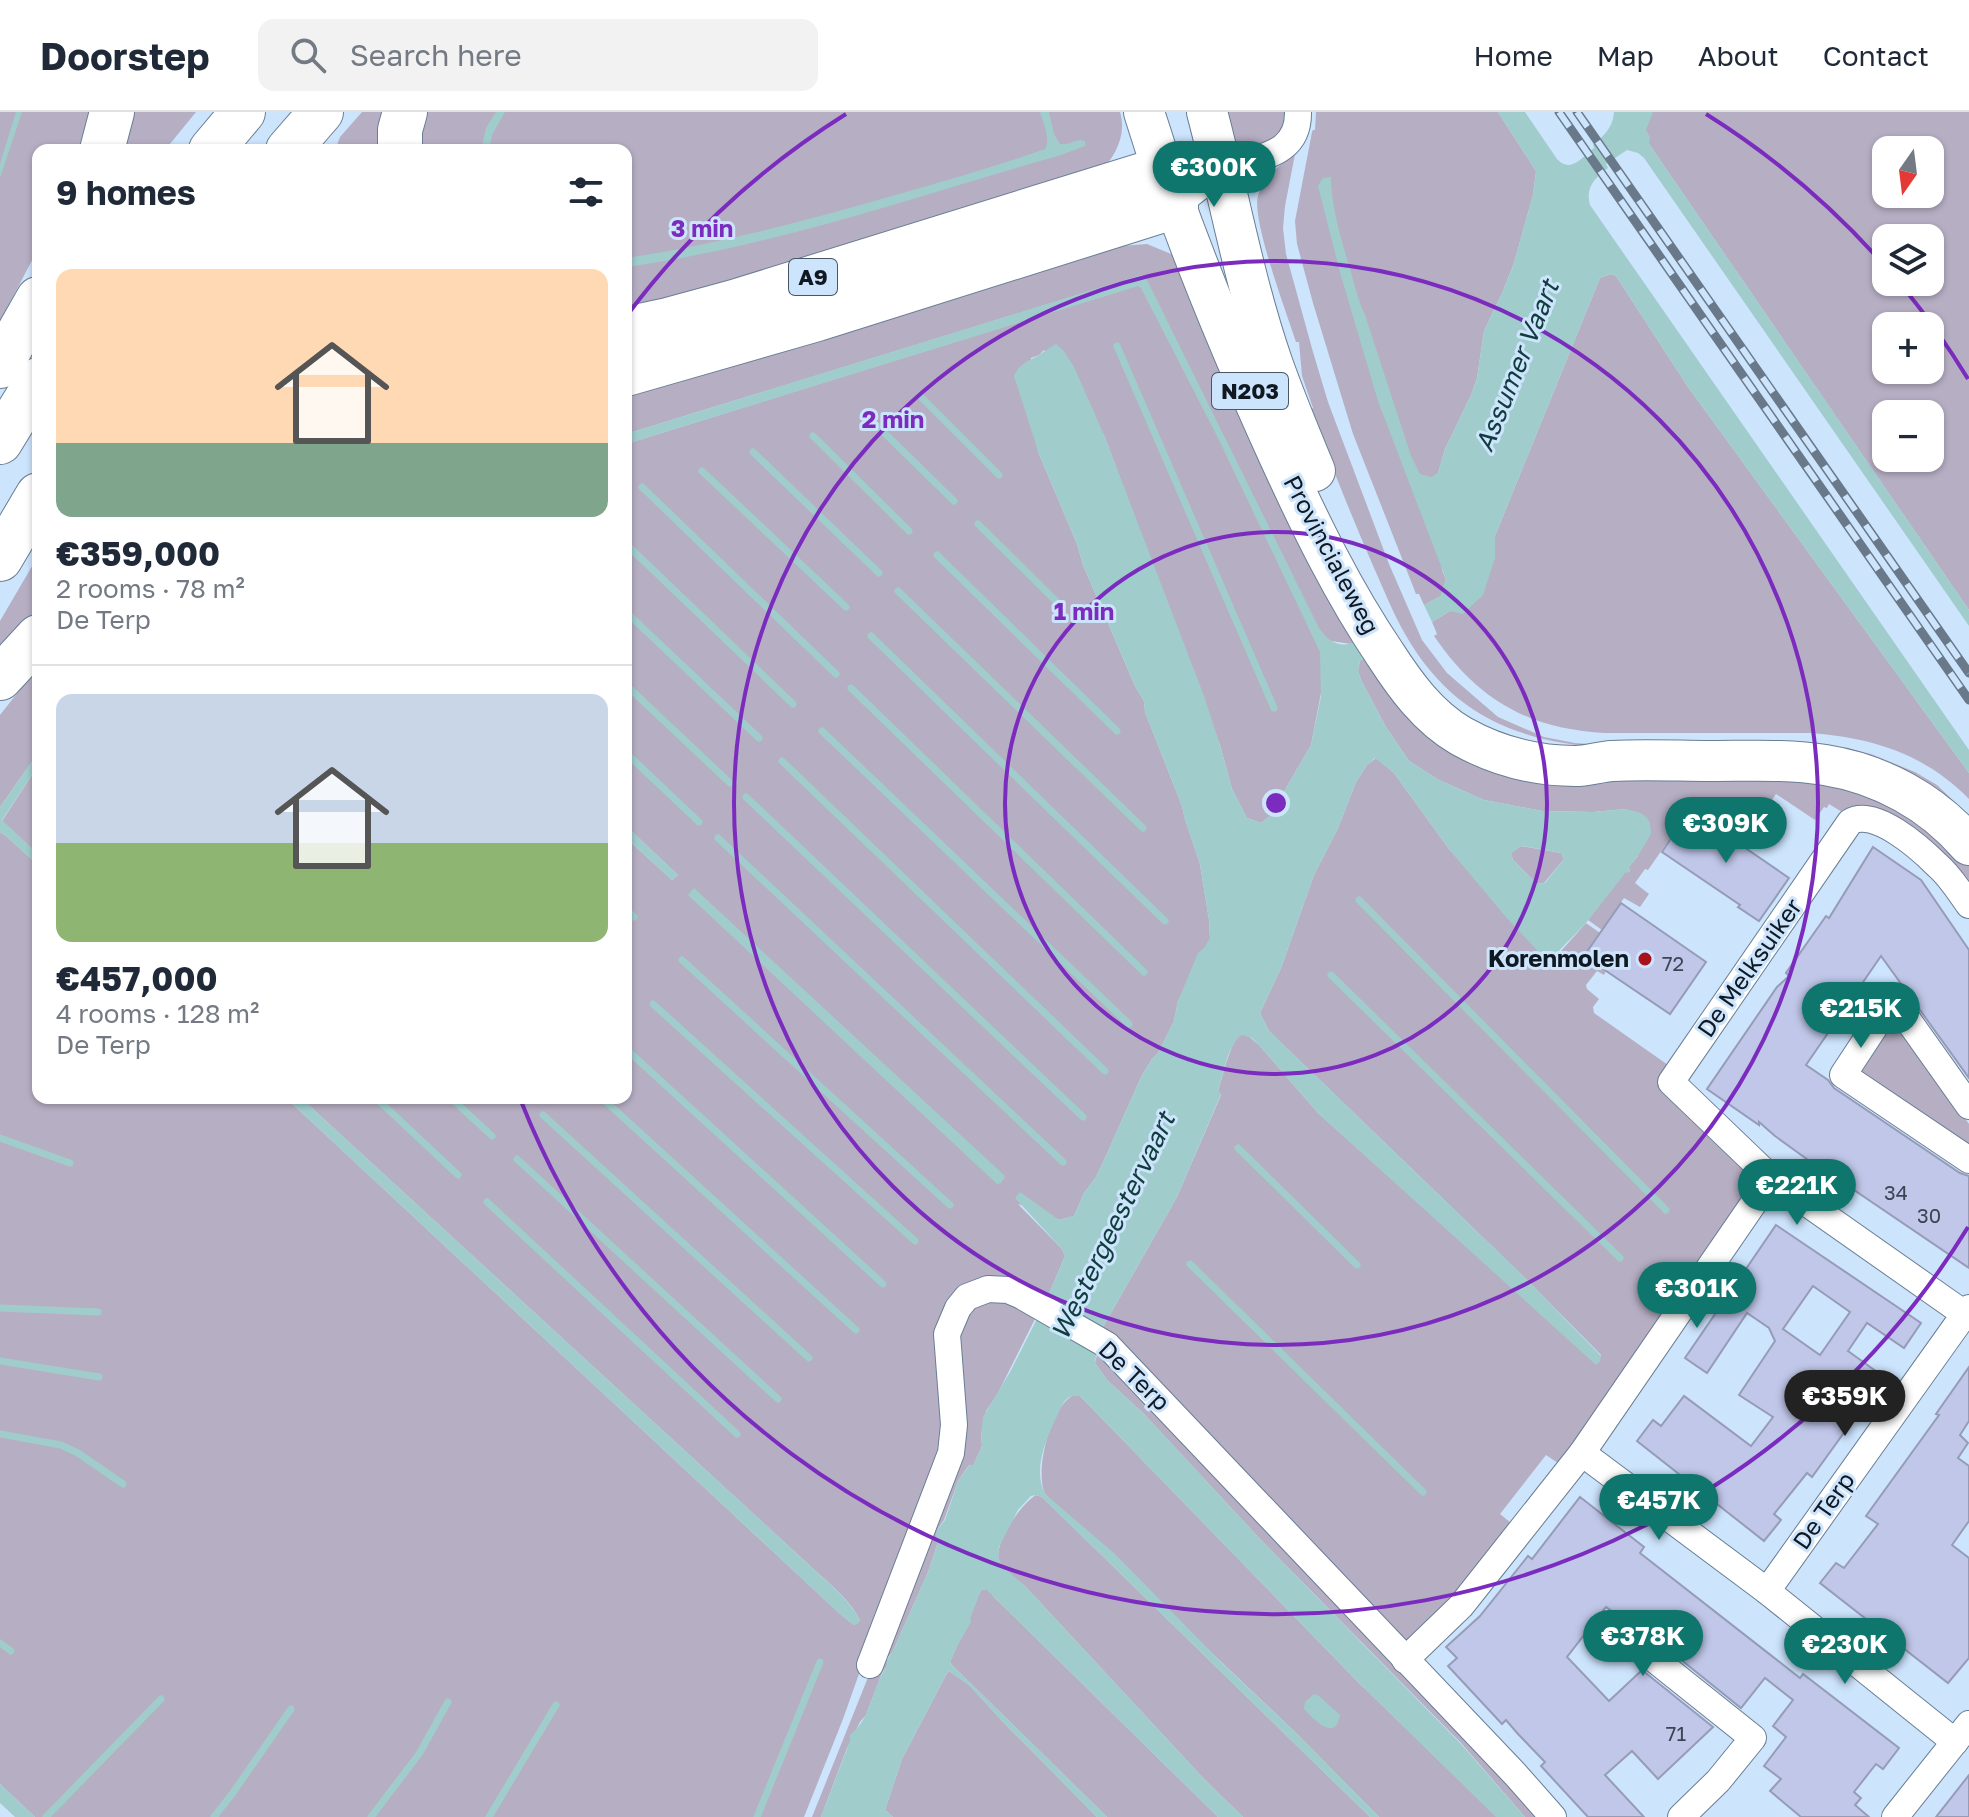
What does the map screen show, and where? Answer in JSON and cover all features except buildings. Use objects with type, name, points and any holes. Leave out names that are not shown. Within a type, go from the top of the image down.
[{"type":"highway","points":[[104,144],[112,112]]},
{"type":"highway","points":[[216,144],[243,112]]},
{"type":"highway","points":[[293,144],[321,112]]},
{"type":"highway","points":[[400,144],[405,112]]},
{"type":"highway","name":"A9","points":[[632,328],[1169,187]]},
{"type":"highway","name":"A9","points":[[632,372],[909,291],[1169,187]]},
{"type":"highway","points":[[0,366],[32,310]]},
{"type":"highway","points":[[0,442],[32,390]]},
{"type":"highway","points":[[0,559],[32,505]]},
{"type":"highway","points":[[0,678],[32,643]]},
{"type":"main road","name":"Provincialeweg","points":[[1144,112],[1169,187],[1250,391],[1308,520],[1398,657],[1412,692],[1440,721],[1460,735],[1503,755],[1534,763],[1577,766],[1613,761],[1798,762],[1848,770],[1871,777],[1934,810],[1969,845]]},
{"type":"main road","name":"Provincialeweg","points":[[1207,112],[1271,360],[1370,611]]},
{"type":"street","points":[[1169,187],[1258,160],[1278,150],[1292,135],[1298,112]]},
{"type":"street","points":[[1169,187],[1223,171]]},
{"type":"street","name":"De Melksuiker","points":[[1771,1178],[1671,1082],[1850,822],[1857,817],[1869,818],[1902,835],[1937,864],[1969,905]]},
{"type":"street","points":[[1969,1106],[1893,999],[1843,1075],[1969,1160]]},
{"type":"street","points":[[1405,1660],[1461,1606],[1582,1453],[1771,1178],[1967,1313]]},
{"type":"street","name":"De Terp","points":[[870,1665],[951,1453],[954,1425],[947,1334],[952,1320],[967,1297],[988,1289],[1008,1290],[1107,1345],[1553,1817]]},
{"type":"street","name":"De Terp","points":[[1767,1591],[1967,1313]]},
{"type":"street","points":[[1582,1453],[1962,1733],[1895,1817]]},
{"type":"street","points":[[1639,1647],[1753,1738],[1718,1781],[1681,1817]]},
{"type":"shaded area","points":[[0,112],[90,112],[80,144],[32,144],[32,260],[0,321]]},
{"type":"shaded area","points":[[122,112],[196,112],[170,144],[114,144]]},
{"type":"shaded area","points":[[362,112],[395,112],[391,144],[337,144]]},
{"type":"shaded area","points":[[428,112],[1120,112],[1122,121],[1121,137],[1115,153],[1099,174],[632,310],[632,144],[422,144]]},
{"type":"shaded area","points":[[1221,112],[1287,112],[1279,140],[1247,147],[1236,141]]},
{"type":"shaded area","points":[[1316,112],[1498,112],[1536,171],[1533,195],[1514,263],[1484,331],[1477,378],[1445,449],[1438,473],[1442,570],[1446,579],[1441,596],[1424,605],[1419,594],[1416,594],[1353,434],[1297,244],[1295,221],[1312,132],[1315,130]]},
{"type":"shaded area","points":[[1627,112],[1969,112],[1969,610],[1874,472],[1944,472],[1944,400],[1872,400],[1872,469]]},
{"type":"shaded area","points":[[1295,154],[1283,228],[1286,254],[1313,352],[1328,402],[1389,564],[1422,640],[1447,673],[1498,717],[1544,737],[1575,743],[1619,746],[1826,745],[1871,754],[1915,772],[1937,785],[1969,816],[1969,821],[1941,796],[1545,739],[1490,720],[1444,686],[1424,662],[1396,618],[1310,409],[1313,408],[1302,376],[1299,342],[1296,342],[1271,267],[1257,208],[1264,183]]},
{"type":"shaded area","points":[[1147,244],[1171,254],[1183,268],[1359,640],[1351,644],[1331,641],[1311,745],[1270,816],[1261,823],[1247,818],[1232,789],[1220,745],[1104,435],[1044,350],[1031,358],[1035,439],[1039,454],[1083,565],[1144,701],[1145,712],[1182,806],[1200,864],[1210,939],[1178,1001],[1174,1021],[1158,1053],[1142,1075],[1096,1177],[1084,1193],[1074,1216],[1059,1220],[1018,1204],[1062,1249],[1065,1256],[1046,1301],[963,1295],[949,1420],[843,1719],[804,1817],[35,1817],[0,1784],[0,832],[32,860],[32,1104],[292,1104],[839,1613],[854,1625],[860,1620],[836,1590],[308,1104],[632,1104],[632,843],[672,880],[678,875],[632,832],[632,442],[1126,289],[1123,281],[632,432],[632,382],[987,289],[1121,246]],"holes":[[[694,889],[1004,1176],[1003,1180]]]},
{"type":"shaded area","points":[[1611,274],[1616,276],[1688,387],[1969,773],[1969,799],[1952,783],[1916,760],[1877,744],[1834,735],[1605,733],[1552,725],[1507,707],[1487,693],[1468,677],[1434,636],[1437,634],[1432,622],[1450,611],[1495,558],[1495,536],[1600,278]]},
{"type":"shaded area","points":[[32,566],[32,626],[0,661],[0,621]]},
{"type":"shaded area","points":[[1368,656],[1452,744],[1749,773],[1876,792],[1969,863],[1969,891],[1862,807],[1851,806],[1842,812],[1829,804],[1815,820],[1776,794],[1766,809],[1749,799],[1733,829],[1694,804],[1648,870],[1645,869],[1635,883],[1649,894],[1640,907],[1624,898],[1602,930],[1588,920],[1626,871],[1629,872],[1628,868],[1638,856],[1626,809],[1542,811],[1484,800],[1439,780],[1409,761],[1386,727],[1358,671],[1360,661]]},
{"type":"shaded area","points":[[32,675],[32,762],[0,807],[0,715]]},
{"type":"shaded area","points":[[1376,758],[1394,773],[1449,849],[1548,961],[1586,923],[1600,933],[1584,956],[1606,971],[1604,975],[1597,971],[1586,985],[1599,999],[1593,1007],[1594,1013],[1668,1065],[1756,1177],[1561,1465],[1546,1455],[1500,1514],[1516,1527],[1413,1643],[1397,1644],[1099,1334],[1177,1197],[1221,1095],[1218,1091],[1230,1051],[1237,1038],[1243,1035],[1258,1044],[1318,1113],[1597,1364],[1601,1355],[1269,1031],[1260,1013],[1281,968],[1314,875],[1338,828],[1356,782],[1367,765]]},
{"type":"shaded area","points":[[32,775],[32,848],[2,821]]},
{"type":"shaded area","points":[[1521,846],[1561,853],[1564,859],[1544,883],[1537,884],[1513,860],[1511,853]]},
{"type":"shaded area","points":[[1891,1023],[1898,1023],[1969,1124],[1969,1149],[1861,1073]]},
{"type":"shaded area","points":[[986,1295],[1039,1311],[986,1411],[982,1446],[973,1466],[969,1465],[958,1481],[944,1520],[937,1530],[937,1545],[928,1572],[887,1658],[887,1666],[866,1715],[847,1748],[821,1817],[812,1817],[938,1503],[956,1327]]},
{"type":"shaded area","points":[[1098,1351],[1547,1817],[1525,1817],[1461,1743],[1260,1539],[1143,1413],[1107,1380],[1095,1363]]},
{"type":"shaded area","points":[[1074,1395],[1080,1396],[1356,1680],[1497,1817],[1379,1817],[1298,1735],[1045,1494],[1042,1470],[1047,1440],[1058,1411]]},
{"type":"shaded area","points":[[1036,1495],[1042,1497],[1370,1817],[1243,1817],[999,1562],[998,1554],[1004,1535],[1016,1515]]},
{"type":"shaded area","points":[[987,1589],[1218,1817],[1107,1817],[952,1665],[950,1662],[981,1590]]},
{"type":"shaded area","points":[[949,1671],[969,1685],[1097,1817],[893,1817],[885,1810],[902,1759]]},
{"type":"water","points":[[16,112],[22,112],[0,178],[0,164]]},
{"type":"water","points":[[496,112],[505,112],[490,144],[482,144],[486,128]]},
{"type":"water","points":[[1040,112],[1049,112],[1054,134],[1060,144],[1082,140],[1085,146],[791,233],[632,266],[632,257],[798,222],[1009,161],[1045,149],[1047,135]]},
{"type":"water","name":"Assumer Vaart","points":[[1498,112],[1525,112],[1557,159],[1567,165],[1594,148],[1593,145],[1610,127],[1614,112],[1653,112],[1646,130],[1650,137],[1649,144],[1969,610],[1969,626],[1644,158],[1627,150],[1606,164],[1608,168],[1590,188],[1590,205],[1969,750],[1969,773],[1688,387],[1616,276],[1611,274],[1600,278],[1495,536],[1495,558],[1483,595],[1463,614],[1450,611],[1432,622],[1424,605],[1441,596],[1446,579],[1378,401],[1318,186],[1323,178],[1331,177],[1338,224],[1359,299],[1411,456],[1420,474],[1431,477],[1438,473],[1445,449],[1477,378],[1484,331],[1514,263],[1533,195],[1536,171]]},
{"type":"water","name":"Westergeestervaart","points":[[1145,276],[1319,628],[1337,643],[1359,640],[1368,656],[1360,661],[1358,671],[1361,680],[1386,727],[1409,761],[1439,780],[1484,800],[1542,811],[1626,809],[1647,818],[1651,834],[1628,868],[1628,873],[1548,962],[1449,849],[1394,773],[1375,758],[1356,782],[1338,828],[1314,875],[1281,968],[1260,1013],[1269,1031],[1523,1276],[1601,1356],[1600,1362],[1595,1364],[1318,1113],[1258,1044],[1242,1035],[1229,1053],[1218,1090],[1221,1094],[1177,1197],[1099,1334],[1095,1363],[1107,1380],[1143,1413],[1260,1539],[1461,1744],[1525,1817],[1496,1817],[1356,1680],[1080,1396],[1075,1396],[1063,1404],[1046,1443],[1040,1464],[1045,1494],[1115,1554],[1379,1817],[1370,1817],[1042,1497],[1036,1495],[1031,1496],[1018,1510],[999,1547],[998,1557],[1003,1567],[1024,1585],[1243,1817],[1218,1817],[986,1589],[981,1590],[971,1622],[950,1663],[1107,1817],[1097,1817],[969,1685],[949,1671],[902,1759],[885,1810],[893,1817],[821,1817],[850,1735],[863,1720],[887,1666],[886,1661],[928,1572],[937,1545],[937,1530],[945,1520],[958,1481],[970,1464],[973,1466],[982,1446],[983,1417],[1010,1372],[1065,1256],[1015,1198],[1020,1192],[1059,1220],[1074,1216],[1084,1193],[1096,1177],[1142,1075],[1158,1053],[1174,1021],[1178,1001],[1198,953],[1210,938],[1200,864],[1182,806],[1145,712],[1144,701],[1083,565],[1039,454],[1014,376],[1024,363],[1056,344],[1074,367],[1104,435],[1204,696],[1232,789],[1247,818],[1261,823],[1270,816],[1311,745],[1321,696],[1320,652],[1218,438],[1138,286],[632,442],[632,432]],"holes":[[[1522,846],[1561,853],[1564,859],[1545,883],[1537,884],[1513,860],[1511,853]]]},
{"type":"water","points":[[32,762],[32,775],[2,820],[32,848],[32,860],[0,832],[0,807]]},
{"type":"water","points":[[632,832],[678,875],[672,880],[632,843]]},
{"type":"water","points":[[694,888],[1005,1176],[1001,1183],[997,1184],[688,895]]},
{"type":"water","points":[[292,1104],[308,1104],[829,1583],[860,1620],[854,1625]]},
{"type":"water","points":[[1314,1694],[1340,1715],[1334,1727],[1324,1726],[1304,1709],[1305,1702]]},
{"type":"water","points":[[0,1784],[35,1817],[15,1817],[0,1803]]},
{"type":"waterway","points":[[1117,346],[1274,708]]},
{"type":"waterway","points":[[922,398],[999,475]]},
{"type":"waterway","points":[[867,416],[954,501]]},
{"type":"waterway","points":[[813,436],[909,531]]},
{"type":"waterway","points":[[753,452],[879,573]]},
{"type":"waterway","points":[[702,471],[846,607]]},
{"type":"waterway","points":[[642,487],[836,674]]},
{"type":"waterway","points":[[978,524],[1057,602]]},
{"type":"waterway","points":[[632,550],[793,704]]},
{"type":"waterway","points":[[937,555],[1117,731]]},
{"type":"waterway","points":[[898,591],[1143,828]]},
{"type":"waterway","points":[[632,618],[759,738]]},
{"type":"waterway","points":[[871,636],[1165,921]]},
{"type":"waterway","points":[[851,688],[1144,972]]},
{"type":"waterway","points":[[632,691],[730,783]]},
{"type":"waterway","points":[[822,731],[1129,1024]]},
{"type":"waterway","points":[[632,759],[699,822]]},
{"type":"waterway","points":[[782,761],[1105,1071]]},
{"type":"waterway","points":[[746,797],[1083,1117]]},
{"type":"waterway","points":[[718,838],[1063,1162]]},
{"type":"waterway","points":[[1359,900],[1666,1210]]},
{"type":"waterway","points":[[682,960],[950,1205]]},
{"type":"waterway","points":[[1331,975],[1620,1258]]},
{"type":"waterway","points":[[653,1004],[915,1241]]},
{"type":"waterway","points":[[632,1054],[883,1284]]},
{"type":"waterway","points":[[382,1104],[458,1175]]},
{"type":"waterway","points":[[457,1104],[492,1136]]},
{"type":"waterway","points":[[609,1104],[856,1330]]},
{"type":"waterway","points":[[543,1115],[809,1358]]},
{"type":"waterway","points":[[0,1138],[70,1163]]},
{"type":"waterway","points":[[1238,1148],[1357,1265]]},
{"type":"waterway","points":[[517,1159],[778,1399]]},
{"type":"waterway","points":[[487,1202],[737,1434]]},
{"type":"waterway","points":[[1190,1264],[1423,1492]]},
{"type":"waterway","points":[[0,1308],[98,1312]]},
{"type":"waterway","points":[[0,1361],[99,1377]]},
{"type":"waterway","points":[[0,1434],[61,1445],[123,1484]]},
{"type":"waterway","points":[[0,1643],[11,1651]]},
{"type":"waterway","points":[[757,1817],[820,1662]]},
{"type":"waterway","points":[[46,1817],[161,1699]]},
{"type":"waterway","points":[[371,1817],[419,1754],[448,1702]]},
{"type":"waterway","points":[[489,1817],[556,1705]]},
{"type":"waterway","points":[[214,1817],[291,1709]]},
{"type":"railway","points":[[1559,112],[1969,700]]},
{"type":"railway","points":[[1577,112],[1969,673]]},
{"type":"place","name":"Korenmolen","points":[[1645,959]]}]
